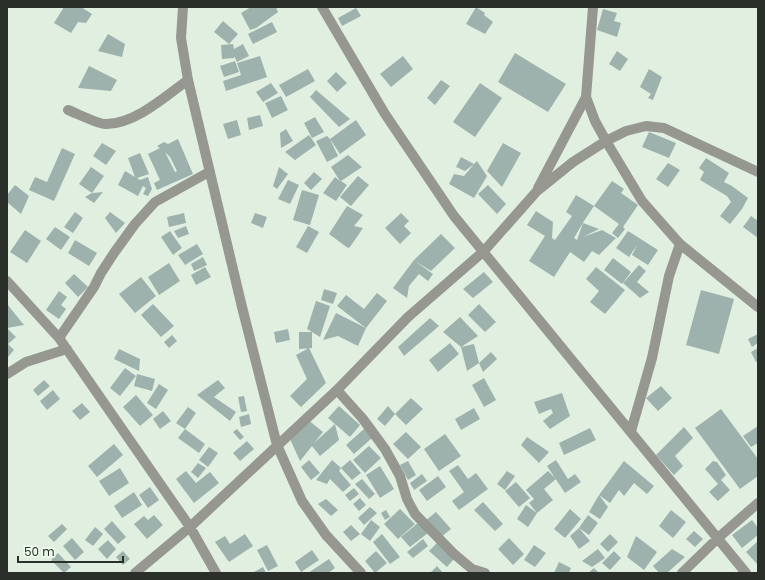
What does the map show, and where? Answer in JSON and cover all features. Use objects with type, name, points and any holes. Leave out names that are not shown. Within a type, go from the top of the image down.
[{"type":"street","points":[[183,7],[181,38],[188,80],[209,172],[277,445],[302,501],[326,535],[361,573]]},
{"type":"street","points":[[322,7],[385,114],[454,216],[746,573]]},
{"type":"street","points":[[536,191],[586,97],[592,7]]},
{"type":"street","points":[[68,110],[104,125],[124,121],[144,111],[188,80]]},
{"type":"street","points":[[586,97],[595,121],[642,201],[680,244],[758,308]]},
{"type":"street","points":[[135,573],[190,527],[337,390],[408,317],[484,251],[536,191],[573,162],[606,141],[626,131],[646,126],[664,128],[758,172]]},
{"type":"street","points":[[59,338],[94,287],[114,253],[155,202],[209,172]]},
{"type":"street","points":[[631,432],[652,358],[669,276],[680,244]]},
{"type":"street","points":[[7,281],[59,338],[67,349],[190,527],[216,573]]},
{"type":"street","points":[[7,374],[26,362],[67,349]]},
{"type":"street","points":[[337,390],[363,419],[385,449],[400,476],[407,499],[415,514],[452,553],[472,569],[485,573]]},
{"type":"street","points":[[682,573],[718,538],[758,503]]},
{"type":"building","points":[[64,7],[81,7],[92,14],[86,23],[78,22],[71,33],[54,23]]},
{"type":"building","points":[[251,7],[276,7],[278,12],[256,28],[250,30],[241,13]]},
{"type":"building","points":[[476,7],[485,13],[484,15],[493,22],[485,34],[466,24]]},
{"type":"building","points":[[356,8],[361,16],[342,26],[338,18]]},
{"type":"building","points":[[603,9],[617,13],[614,21],[621,23],[617,37],[597,30]]},
{"type":"building","points":[[223,21],[238,34],[229,44],[214,32]]},
{"type":"building","points":[[272,22],[277,32],[253,44],[248,34]]},
{"type":"building","points":[[108,34],[125,44],[122,57],[98,51]]},
{"type":"building","points":[[233,44],[234,49],[243,44],[249,56],[237,62],[234,56],[234,58],[222,59],[221,45]]},
{"type":"building","points":[[617,51],[628,59],[620,71],[609,64]]},
{"type":"building","points":[[515,53],[566,84],[548,112],[498,82]]},
{"type":"building","points":[[260,56],[267,77],[226,91],[223,81],[241,75],[237,63]]},
{"type":"building","points":[[403,56],[413,69],[391,87],[380,74]]},
{"type":"building","points":[[235,61],[239,72],[224,77],[220,66]]},
{"type":"building","points":[[89,66],[117,80],[111,91],[78,88]]},
{"type":"building","points":[[308,69],[315,81],[286,97],[279,85]]},
{"type":"building","points":[[649,69],[662,77],[653,100],[648,98],[651,94],[640,87]]},
{"type":"building","points":[[336,72],[347,83],[337,92],[327,81]]},
{"type":"building","points":[[441,80],[450,86],[435,105],[427,98]]},
{"type":"building","points":[[271,83],[278,93],[263,102],[256,92]]},
{"type":"building","points":[[480,83],[502,98],[475,137],[453,122]]},
{"type":"building","points":[[316,90],[350,119],[339,127],[310,97]]},
{"type":"building","points":[[281,96],[288,110],[272,118],[265,103]]},
{"type":"building","points":[[260,115],[263,126],[249,130],[247,118]]},
{"type":"building","points":[[315,117],[324,132],[312,138],[304,123]]},
{"type":"building","points":[[237,120],[241,135],[228,139],[223,124]]},
{"type":"building","points":[[356,120],[366,135],[340,154],[330,139]]},
{"type":"building","points":[[286,129],[293,141],[281,148],[280,133]]},
{"type":"building","points":[[649,132],[676,143],[669,158],[642,147]]},
{"type":"building","points":[[309,135],[316,145],[295,160],[285,152]]},
{"type":"building","points":[[327,136],[338,156],[327,162],[316,141]]},
{"type":"building","points":[[178,139],[193,174],[157,190],[154,183],[160,180],[148,154],[160,148],[157,146],[164,142],[168,144]],"holes":[[[165,152],[170,157],[177,171],[175,172]]]},
{"type":"building","points":[[102,143],[116,151],[106,165],[93,156]]},
{"type":"building","points":[[503,143],[521,153],[502,187],[487,171]]},
{"type":"building","points":[[62,148],[75,154],[54,201],[29,190],[35,177],[47,182]]},
{"type":"building","points":[[140,153],[149,174],[137,178],[140,180],[148,177],[152,189],[148,196],[143,194],[146,188],[143,186],[138,196],[118,185],[125,171],[135,177],[128,158]]},
{"type":"building","points":[[348,155],[362,167],[341,181],[347,185],[336,201],[323,193],[335,177],[340,181],[331,167]]},
{"type":"building","points":[[461,157],[474,164],[465,171],[456,167]]},
{"type":"building","points":[[706,158],[729,173],[724,182],[748,198],[742,209],[730,224],[720,216],[731,202],[727,196],[700,180],[704,172],[699,168]]},
{"type":"building","points":[[477,161],[487,176],[474,198],[449,184],[454,174],[464,176]]},
{"type":"building","points":[[668,163],[680,170],[668,187],[656,179]]},
{"type":"building","points":[[91,167],[104,176],[92,193],[79,184]]},
{"type":"building","points":[[279,167],[288,174],[277,189],[273,186]]},
{"type":"building","points":[[314,172],[322,179],[311,190],[304,183]]},
{"type":"building","points":[[358,176],[369,185],[351,206],[340,197]]},
{"type":"building","points":[[288,180],[299,185],[290,204],[278,199]]},
{"type":"building","points":[[612,181],[624,189],[621,193],[638,205],[623,227],[625,229],[618,238],[612,233],[619,224],[594,206]]},
{"type":"building","points":[[15,185],[29,196],[21,214],[7,202],[7,195]]},
{"type":"building","points":[[488,185],[506,204],[497,214],[478,194]]},
{"type":"building","points":[[302,190],[319,195],[310,225],[293,220]]},
{"type":"building","points":[[103,192],[94,203],[85,197],[92,193]]},
{"type":"building","points":[[576,195],[594,206],[584,221],[574,238],[577,240],[583,223],[599,229],[583,237],[602,230],[616,238],[599,255],[592,251],[584,262],[570,252],[554,277],[529,261],[545,236],[527,225],[536,211],[553,222],[552,238],[555,240],[572,216],[566,212]]},
{"type":"building","points":[[347,206],[363,215],[354,226],[363,228],[348,248],[329,234]]},
{"type":"building","points":[[75,212],[83,218],[73,233],[64,227]]},
{"type":"building","points":[[110,212],[125,223],[116,233],[105,218]]},
{"type":"building","points":[[184,213],[186,223],[169,227],[167,217]]},
{"type":"building","points":[[255,213],[267,217],[263,228],[251,223]]},
{"type":"building","points":[[401,213],[409,221],[404,226],[411,233],[400,244],[385,228]]},
{"type":"building","points":[[751,216],[758,221],[758,238],[743,227]]},
{"type":"building","points":[[186,226],[189,234],[178,238],[174,231]]},
{"type":"building","points":[[308,226],[319,232],[307,253],[296,247]]},
{"type":"building","points":[[55,227],[70,237],[61,250],[46,239]]},
{"type":"building","points":[[25,230],[41,241],[27,263],[10,252]]},
{"type":"building","points":[[170,231],[182,248],[173,255],[161,237]]},
{"type":"building","points":[[628,231],[658,250],[648,265],[632,255],[637,245],[629,257],[616,248]]},
{"type":"building","points":[[441,234],[455,248],[431,271],[415,261],[433,274],[428,281],[419,274],[409,286],[407,298],[393,288],[414,260]]},
{"type":"building","points":[[75,240],[97,253],[89,266],[68,253]]},
{"type":"building","points":[[197,244],[203,254],[185,265],[178,255]]},
{"type":"building","points":[[203,257],[207,265],[194,271],[191,264]]},
{"type":"building","points":[[613,258],[631,272],[622,284],[604,270]]},
{"type":"building","points":[[169,263],[180,281],[159,295],[148,277]]},
{"type":"building","points":[[639,265],[646,271],[637,282],[649,292],[640,298],[623,283]]},
{"type":"building","points":[[205,267],[211,277],[196,285],[191,275]]},
{"type":"building","points":[[596,267],[625,290],[605,314],[590,302],[599,291],[586,279]]},
{"type":"building","points":[[484,272],[493,282],[473,298],[463,289]]},
{"type":"building","points":[[74,274],[88,287],[78,297],[65,283]]},
{"type":"building","points":[[141,277],[156,296],[135,313],[119,294]]},
{"type":"building","points":[[324,289],[337,293],[333,304],[321,300]]},
{"type":"building","points":[[701,290],[734,299],[719,354],[686,345]]},
{"type":"building","points":[[59,291],[67,297],[61,305],[66,309],[59,319],[46,310]]},
{"type":"building","points":[[377,293],[387,301],[366,328],[337,306],[346,295],[364,309]]},
{"type":"building","points":[[316,301],[330,306],[320,337],[307,329]]},
{"type":"building","points":[[7,304],[24,325],[7,328]]},
{"type":"building","points":[[153,304],[174,326],[161,337],[141,315]]},
{"type":"building","points":[[479,304],[496,322],[485,332],[468,315]]},
{"type":"building","points":[[336,313],[366,328],[358,346],[338,336],[323,340]]},
{"type":"building","points":[[460,317],[478,336],[461,347],[443,332]]},
{"type":"building","points":[[430,318],[439,326],[404,356],[398,347]]},
{"type":"building","points":[[7,328],[16,337],[8,344],[14,350],[7,358]]},
{"type":"building","points":[[288,329],[290,340],[276,343],[274,332]]},
{"type":"building","points":[[299,332],[312,332],[312,348],[299,349]]},
{"type":"building","points":[[758,334],[758,343],[752,347],[748,339]]},
{"type":"building","points":[[172,335],[177,341],[169,348],[164,342]]},
{"type":"building","points":[[450,343],[459,354],[438,372],[429,360]]},
{"type":"building","points":[[474,344],[479,363],[467,371],[461,347]]},
{"type":"building","points":[[309,348],[326,383],[301,407],[290,396],[307,379],[296,355]]},
{"type":"building","points":[[758,348],[758,361],[756,362],[751,352]]},
{"type":"building","points":[[119,349],[140,359],[139,371],[114,359]]},
{"type":"building","points":[[491,352],[497,359],[483,372],[479,363]]},
{"type":"building","points":[[125,368],[136,376],[120,396],[110,388]]},
{"type":"building","points":[[137,374],[155,379],[152,391],[134,386]]},
{"type":"building","points":[[484,378],[496,400],[484,407],[472,385]]},
{"type":"building","points":[[44,380],[50,386],[38,396],[33,390]]},
{"type":"building","points":[[218,380],[225,388],[214,397],[236,412],[230,421],[197,395]]},
{"type":"building","points":[[159,384],[168,390],[156,409],[147,403]]},
{"type":"building","points":[[661,386],[672,398],[658,411],[646,398]]},
{"type":"building","points":[[53,390],[60,399],[47,410],[40,401]]},
{"type":"building","points":[[562,393],[570,416],[550,429],[543,421],[553,413],[551,409],[539,414],[534,402]]},
{"type":"building","points":[[136,395],[153,415],[140,426],[123,407]]},
{"type":"building","points":[[244,396],[247,411],[241,412],[238,397]]},
{"type":"building","points":[[411,398],[423,409],[406,425],[395,414]]},
{"type":"building","points":[[82,403],[90,412],[80,420],[72,411]]},
{"type":"building","points":[[339,406],[360,425],[350,437],[328,418]]},
{"type":"building","points":[[388,406],[395,414],[385,426],[377,419]]},
{"type":"building","points":[[188,407],[196,413],[185,429],[176,423]]},
{"type":"building","points":[[474,408],[480,419],[461,430],[455,419]]},
{"type":"building","points":[[721,409],[758,459],[758,476],[740,489],[695,428]]},
{"type":"building","points":[[163,411],[171,421],[160,429],[153,419]]},
{"type":"building","points":[[249,414],[251,424],[241,427],[239,417]]},
{"type":"building","points":[[307,419],[323,432],[314,443],[335,424],[339,440],[320,456],[312,446],[300,461],[290,439]]},
{"type":"building","points":[[758,426],[758,443],[751,447],[743,436]]},
{"type":"building","points":[[684,427],[693,438],[675,456],[683,466],[674,475],[656,455]]},
{"type":"building","points":[[590,428],[596,440],[564,455],[559,443]]},
{"type":"building","points":[[185,429],[205,444],[199,453],[178,438]]},
{"type":"building","points":[[237,429],[244,437],[240,440],[233,432]]},
{"type":"building","points":[[364,429],[372,438],[354,454],[346,445]]},
{"type":"building","points":[[406,432],[421,447],[408,459],[393,444]]},
{"type":"building","points":[[445,434],[461,456],[439,471],[424,449]]},
{"type":"building","points":[[527,437],[549,452],[539,463],[521,445]]},
{"type":"building","points":[[247,441],[254,449],[240,461],[233,453]]},
{"type":"building","points":[[114,444],[123,455],[97,477],[88,466]]},
{"type":"building","points":[[369,446],[381,458],[365,473],[353,460]]},
{"type":"building","points":[[209,447],[218,453],[208,467],[199,460]]},
{"type":"building","points":[[309,460],[320,473],[311,480],[301,467]]},
{"type":"building","points":[[332,460],[341,468],[339,471],[351,485],[343,492],[330,479],[327,484],[316,480]]},
{"type":"building","points":[[350,460],[361,473],[352,480],[341,468]]},
{"type":"building","points":[[556,460],[568,479],[575,474],[581,482],[565,493],[547,466]]},
{"type":"building","points":[[408,461],[416,475],[408,480],[400,465]]},
{"type":"building","points":[[624,461],[654,486],[647,494],[634,483],[624,496],[619,490],[610,503],[599,495]]},
{"type":"building","points":[[713,461],[717,462],[726,475],[721,480],[730,490],[718,501],[709,492],[718,484],[705,469]]},
{"type":"building","points":[[198,463],[206,468],[198,478],[191,472]]},
{"type":"building","points":[[458,465],[468,479],[476,473],[488,489],[459,510],[452,501],[464,492],[449,471]]},
{"type":"building","points":[[380,466],[394,489],[380,498],[366,475]]},
{"type":"building","points":[[120,468],[129,483],[109,496],[99,481]]},
{"type":"building","points":[[186,471],[196,483],[210,472],[219,483],[194,503],[176,479]]},
{"type":"building","points":[[507,471],[515,476],[505,490],[497,484]]},
{"type":"building","points":[[548,471],[556,479],[544,489],[553,500],[537,513],[529,503],[534,499],[526,490]]},
{"type":"building","points":[[422,474],[427,481],[414,490],[410,483]]},
{"type":"building","points":[[438,476],[446,487],[427,501],[419,490]]},
{"type":"building","points":[[362,479],[375,494],[369,499],[355,484]]},
{"type":"building","points":[[516,482],[530,498],[519,507],[505,491]]},
{"type":"building","points":[[150,487],[159,500],[148,508],[139,495]]},
{"type":"building","points":[[354,488],[359,494],[350,501],[345,495]]},
{"type":"building","points":[[134,492],[142,505],[122,518],[114,506]]},
{"type":"building","points":[[599,495],[608,507],[600,519],[589,512]]},
{"type":"building","points":[[360,498],[366,505],[359,511],[353,504]]},
{"type":"building","points":[[326,499],[338,510],[331,516],[318,504]]},
{"type":"building","points":[[483,502],[503,524],[495,531],[474,510]]},
{"type":"building","points":[[526,505],[537,513],[528,527],[517,519]]},
{"type":"building","points":[[370,507],[377,513],[364,525],[358,518]]},
{"type":"building","points":[[400,509],[415,524],[398,539],[384,524]]},
{"type":"building","points":[[570,509],[581,519],[565,538],[554,529]]},
{"type":"building","points":[[386,510],[390,517],[385,520],[381,513]]},
{"type":"building","points":[[671,510],[686,522],[673,538],[659,526]]},
{"type":"building","points":[[436,512],[451,529],[441,537],[426,520]]},
{"type":"building","points":[[154,515],[163,525],[147,539],[134,524],[144,516],[148,520]]},
{"type":"building","points":[[588,515],[598,523],[589,535],[579,528]]},
{"type":"building","points":[[371,520],[380,527],[370,541],[361,534]]},
{"type":"building","points":[[752,520],[758,528],[758,535],[742,548],[732,535]]},
{"type":"building","points":[[112,521],[126,537],[118,544],[104,529]]},
{"type":"building","points":[[419,522],[428,533],[410,547],[401,537]]},
{"type":"building","points":[[62,524],[67,529],[54,542],[48,536]]},
{"type":"building","points":[[351,525],[360,534],[351,541],[343,532]]},
{"type":"building","points":[[95,527],[103,534],[93,546],[85,540]]},
{"type":"building","points":[[579,528],[590,541],[579,549],[570,536]]},
{"type":"building","points":[[694,531],[703,539],[695,547],[686,539]]},
{"type":"building","points":[[245,534],[253,546],[229,562],[215,542],[225,536],[230,544]]},
{"type":"building","points":[[382,534],[400,557],[390,564],[373,542]]},
{"type":"building","points":[[610,534],[618,542],[608,552],[600,544]]},
{"type":"building","points":[[636,536],[657,552],[644,570],[627,557]]},
{"type":"building","points":[[72,538],[84,552],[75,560],[63,546]]},
{"type":"building","points":[[509,538],[524,554],[513,565],[498,549]]},
{"type":"building","points":[[423,539],[428,546],[413,558],[407,552]]},
{"type":"building","points":[[108,540],[116,549],[107,559],[98,549]]},
{"type":"building","points":[[758,541],[758,565],[746,552]]},
{"type":"building","points":[[437,543],[454,559],[447,567],[429,551]]},
{"type":"building","points":[[267,545],[278,566],[268,571],[257,550]]},
{"type":"building","points":[[534,545],[546,553],[535,567],[524,560]]},
{"type":"building","points":[[598,549],[605,558],[592,567],[582,561]]},
{"type":"building","points":[[672,549],[685,557],[667,573],[659,573],[653,566]]},
{"type":"building","points":[[312,550],[319,560],[301,572],[295,562]]},
{"type":"building","points":[[123,551],[130,559],[123,565],[116,557]]},
{"type":"building","points":[[376,551],[387,563],[375,573],[365,561]]},
{"type":"building","points":[[614,551],[621,558],[610,570],[602,563]]},
{"type":"building","points":[[58,553],[71,567],[64,573],[51,560]]},
{"type":"building","points":[[329,559],[335,568],[328,573],[308,573]]},
{"type":"building","points":[[559,562],[571,568],[569,573],[554,573]]},
{"type":"building","points":[[437,566],[443,573],[430,573]]},
{"type":"building","points":[[263,567],[266,573],[254,572]]},
{"type":"building","points":[[594,568],[599,573],[588,573]]}]
